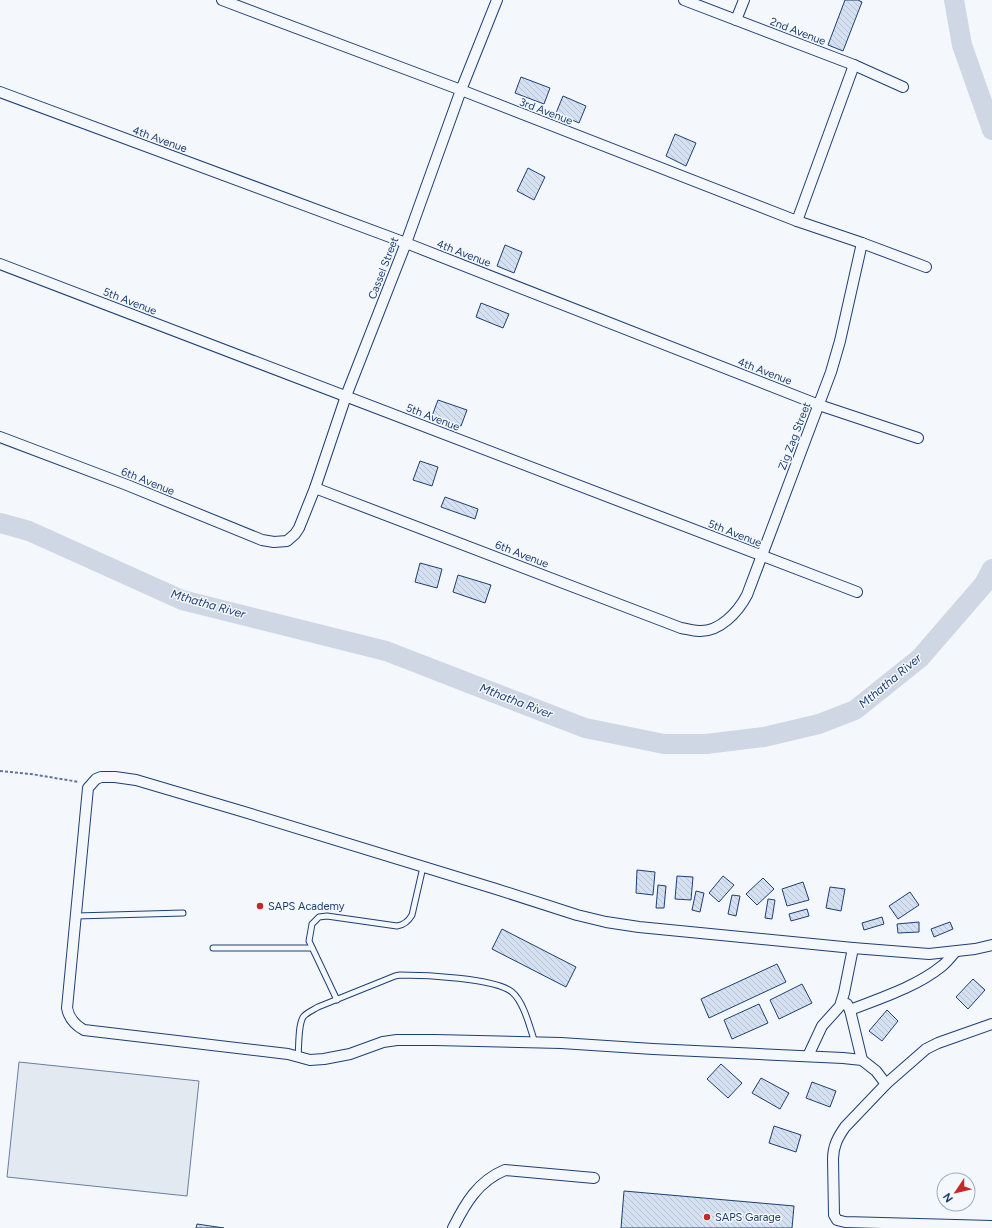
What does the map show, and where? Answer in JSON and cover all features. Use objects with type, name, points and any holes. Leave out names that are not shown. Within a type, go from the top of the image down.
[{"type":"street","name":"3rd Avenue","points":[[222,0],[461,90],[797,221],[926,267]]},
{"type":"street","name":"Cassel Street","points":[[287,541],[299,528],[315,488],[346,396],[406,243],[461,90],[497,0]]},
{"type":"street","name":"2nd Avenue","points":[[684,0],[854,65],[903,87]]},
{"type":"street","points":[[736,20],[744,0]]},
{"type":"street","points":[[797,221],[854,65]]},
{"type":"street","name":"4th Avenue","points":[[0,92],[406,243],[819,405],[918,438]]},
{"type":"street","name":"Zig Zag Street","points":[[721,624],[732,616],[743,602],[819,405],[840,341],[862,243]]},
{"type":"street","name":"5th Avenue","points":[[0,264],[856,592]]},
{"type":"street","name":"6th Avenue","points":[[0,437],[126,485],[262,540],[274,542],[287,541]]},
{"type":"street","name":"6th Avenue","points":[[315,488],[681,628],[701,632],[721,624]]},
{"type":"street","points":[[886,1084],[876,1070],[862,1060],[808,1056],[535,1043],[397,1040],[383,1042],[338,1058],[310,1060],[288,1054],[91,1032],[77,1026],[70,1017],[67,1008],[87,793],[90,785],[96,779],[101,777],[136,780],[577,915],[606,922],[640,927],[929,954],[955,952],[992,945]]},
{"type":"street","points":[[808,1056],[822,1026],[837,1010],[843,998],[853,948]]},
{"type":"street","points":[[850,1010],[917,982],[943,965],[955,952]]},
{"type":"street","points":[[843,998],[850,1010],[862,1060]]},
{"type":"street","points":[[992,1024],[938,1043],[926,1049],[886,1084],[845,1127],[839,1135],[833,1149],[835,1218],[845,1222],[992,1226]]},
{"type":"street","points":[[453,1228],[465,1205],[476,1190],[495,1174],[505,1170],[594,1178]]},
{"type":"lane","points":[[337,1000],[309,941],[312,924],[319,917],[327,916],[397,926],[406,923],[412,915],[424,867]]},
{"type":"lane","points":[[76,916],[183,913]]},
{"type":"lane","points":[[212,948],[312,948]]},
{"type":"lane","points":[[298,1057],[301,1023],[303,1017],[318,1007],[400,975],[480,981],[499,986],[512,993],[518,999],[535,1043]]},
{"type":"path","points":[[0,772],[31,774],[76,781],[90,785]]},
{"type":"shaded area","points":[[19,1062],[199,1081],[187,1196],[7,1177]]},
{"type":"building","points":[[845,0],[858,0],[862,2],[843,51],[828,45]]},
{"type":"building","points":[[521,77],[550,88],[544,104],[515,93]]},
{"type":"building","points":[[563,96],[586,106],[579,123],[556,113]]},
{"type":"building","points":[[675,134],[696,143],[686,166],[666,156]]},
{"type":"building","points":[[528,168],[545,177],[534,200],[517,191]]},
{"type":"building","points":[[505,245],[522,252],[514,273],[497,266]]},
{"type":"building","points":[[481,303],[509,314],[503,328],[476,317]]},
{"type":"building","points":[[438,400],[467,410],[461,426],[432,416]]},
{"type":"building","points":[[420,461],[438,467],[432,486],[413,480]]},
{"type":"building","points":[[445,497],[478,509],[475,519],[441,507]]},
{"type":"building","points":[[420,563],[442,569],[437,588],[415,582]]},
{"type":"building","points":[[458,575],[491,585],[485,603],[453,592]]},
{"type":"building","points":[[637,870],[655,872],[653,895],[636,893]]},
{"type":"building","points":[[677,876],[693,877],[691,900],[675,899]]},
{"type":"building","points":[[723,876],[734,885],[719,902],[709,893]]},
{"type":"building","points":[[763,878],[774,889],[757,905],[746,894]]},
{"type":"building","points":[[803,882],[809,900],[787,906],[782,889]]},
{"type":"building","points":[[658,885],[666,886],[664,908],[656,908]]},
{"type":"building","points":[[830,887],[845,889],[841,911],[826,908]]},
{"type":"building","points":[[696,891],[704,893],[700,912],[692,910]]},
{"type":"building","points":[[910,892],[919,905],[898,919],[889,906]]},
{"type":"building","points":[[732,895],[740,896],[736,916],[728,914]]},
{"type":"building","points":[[768,899],[775,900],[772,919],[765,918]]},
{"type":"building","points":[[807,909],[809,916],[791,921],[789,914]]},
{"type":"building","points":[[882,917],[884,924],[864,930],[862,923]]},
{"type":"building","points":[[919,922],[919,932],[898,933],[897,924]]},
{"type":"building","points":[[950,922],[953,929],[934,937],[931,929]]},
{"type":"building","points":[[502,929],[576,967],[566,987],[492,949]]},
{"type":"building","points":[[777,964],[786,982],[709,1018],[701,999]]},
{"type":"building","points":[[973,979],[985,990],[968,1009],[956,997]]},
{"type":"building","points":[[802,984],[812,1003],[779,1019],[770,1000]]},
{"type":"building","points":[[759,1004],[768,1023],[732,1039],[724,1020]]},
{"type":"building","points":[[887,1010],[898,1021],[882,1041],[869,1031]]},
{"type":"building","points":[[721,1064],[742,1083],[728,1098],[707,1079]]},
{"type":"building","points":[[761,1078],[789,1093],[780,1109],[752,1093]]},
{"type":"building","points":[[812,1082],[836,1091],[830,1107],[806,1098]]},
{"type":"building","points":[[774,1126],[801,1135],[796,1152],[769,1143]]},
{"type":"building","name":"SAPS Garage","points":[[624,1191],[794,1206],[792,1228],[621,1228]]},
{"type":"building","points":[[197,1224],[224,1228],[196,1228]]},
{"type":"waterway","name":"Mthatha River","points":[[954,0],[962,45],[992,130]]},
{"type":"waterway","name":"Mthatha River","points":[[0,523],[29,531],[182,600],[386,651],[585,728],[664,744],[706,744],[764,737],[819,724],[855,710],[920,658],[984,584],[992,569]]},
{"type":"place","name":"SAPS Academy","points":[[260,906]]},
{"type":"place","name":"SAPS Garage","points":[[707,1217]]}]
